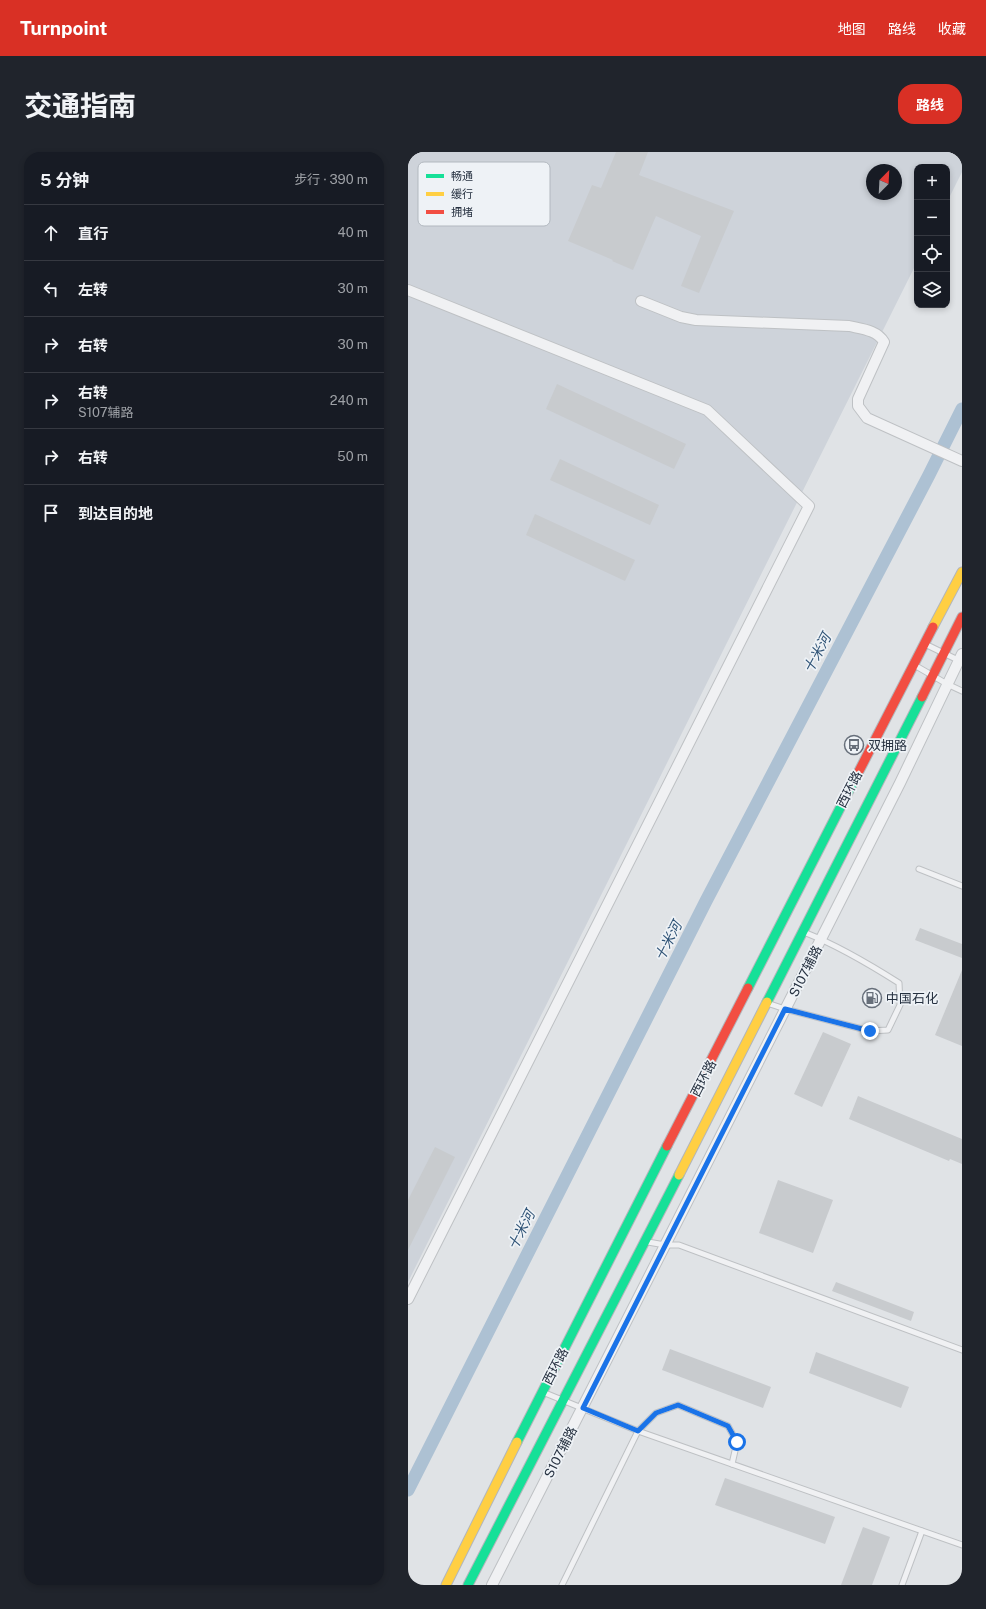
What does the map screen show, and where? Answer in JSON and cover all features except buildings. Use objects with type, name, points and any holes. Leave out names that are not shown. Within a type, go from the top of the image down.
[{"type":"highway","name":"西环路","points":[[446,1585],[542,1391],[962,572]]},
{"type":"highway","name":"西环路","points":[[468,1585],[643,1241],[767,1003],[962,617]]},
{"type":"street","points":[[408,290],[707,410],[809,506],[408,1299]]},
{"type":"street","points":[[641,301],[681,317],[696,320],[849,326],[868,330],[880,336],[884,342],[858,399],[858,406],[867,418],[962,460]]},
{"type":"street","name":"S107辅路","points":[[492,1585],[821,939],[900,783],[947,684],[961,659]]},
{"type":"lane","points":[[925,644],[944,654],[961,659]]},
{"type":"lane","points":[[913,665],[962,691]]},
{"type":"lane","points":[[918,869],[962,886]]},
{"type":"lane","points":[[767,1003],[870,1031],[888,1030],[900,1006],[899,984],[868,964],[821,939],[803,932]]},
{"type":"lane","points":[[643,1241],[665,1245],[679,1245],[962,1350]]},
{"type":"lane","points":[[542,1391],[638,1431],[962,1544]]},
{"type":"lane","points":[[562,1585],[638,1431],[656,1413],[678,1405],[728,1426],[737,1442],[732,1464]]},
{"type":"lane","points":[[902,1585],[922,1531]]},
{"type":"shaded area","points":[[408,152],[962,152],[962,172],[950,196],[950,164],[914,164],[914,268],[408,1282]]},
{"type":"waterway","name":"十米河","points":[[408,1490],[706,901],[962,409]]},
{"type":"traffic: fast","points":[[767,1002],[922,697]]},
{"type":"traffic: fast","points":[[748,988],[858,773]]},
{"type":"traffic: fast","points":[[517,1442],[667,1146]]},
{"type":"traffic: fast","points":[[468,1585],[679,1175]]},
{"type":"traffic: slow","points":[[933,627],[962,572]]},
{"type":"traffic: slow","points":[[679,1175],[767,1002]]},
{"type":"traffic: slow","points":[[446,1585],[517,1442]]},
{"type":"traffic: jam","points":[[922,697],[962,617]]},
{"type":"traffic: jam","points":[[858,773],[933,627]]},
{"type":"traffic: jam","points":[[667,1146],[748,988]]},
{"type":"place","name":"双拥路","points":[[854,745]]},
{"type":"place","name":"中国石化","points":[[872,998]]},
{"type":"route","points":[[737,1442],[728,1426],[678,1405],[656,1413],[638,1431],[583,1408],[785,1009],[870,1031]]}]
